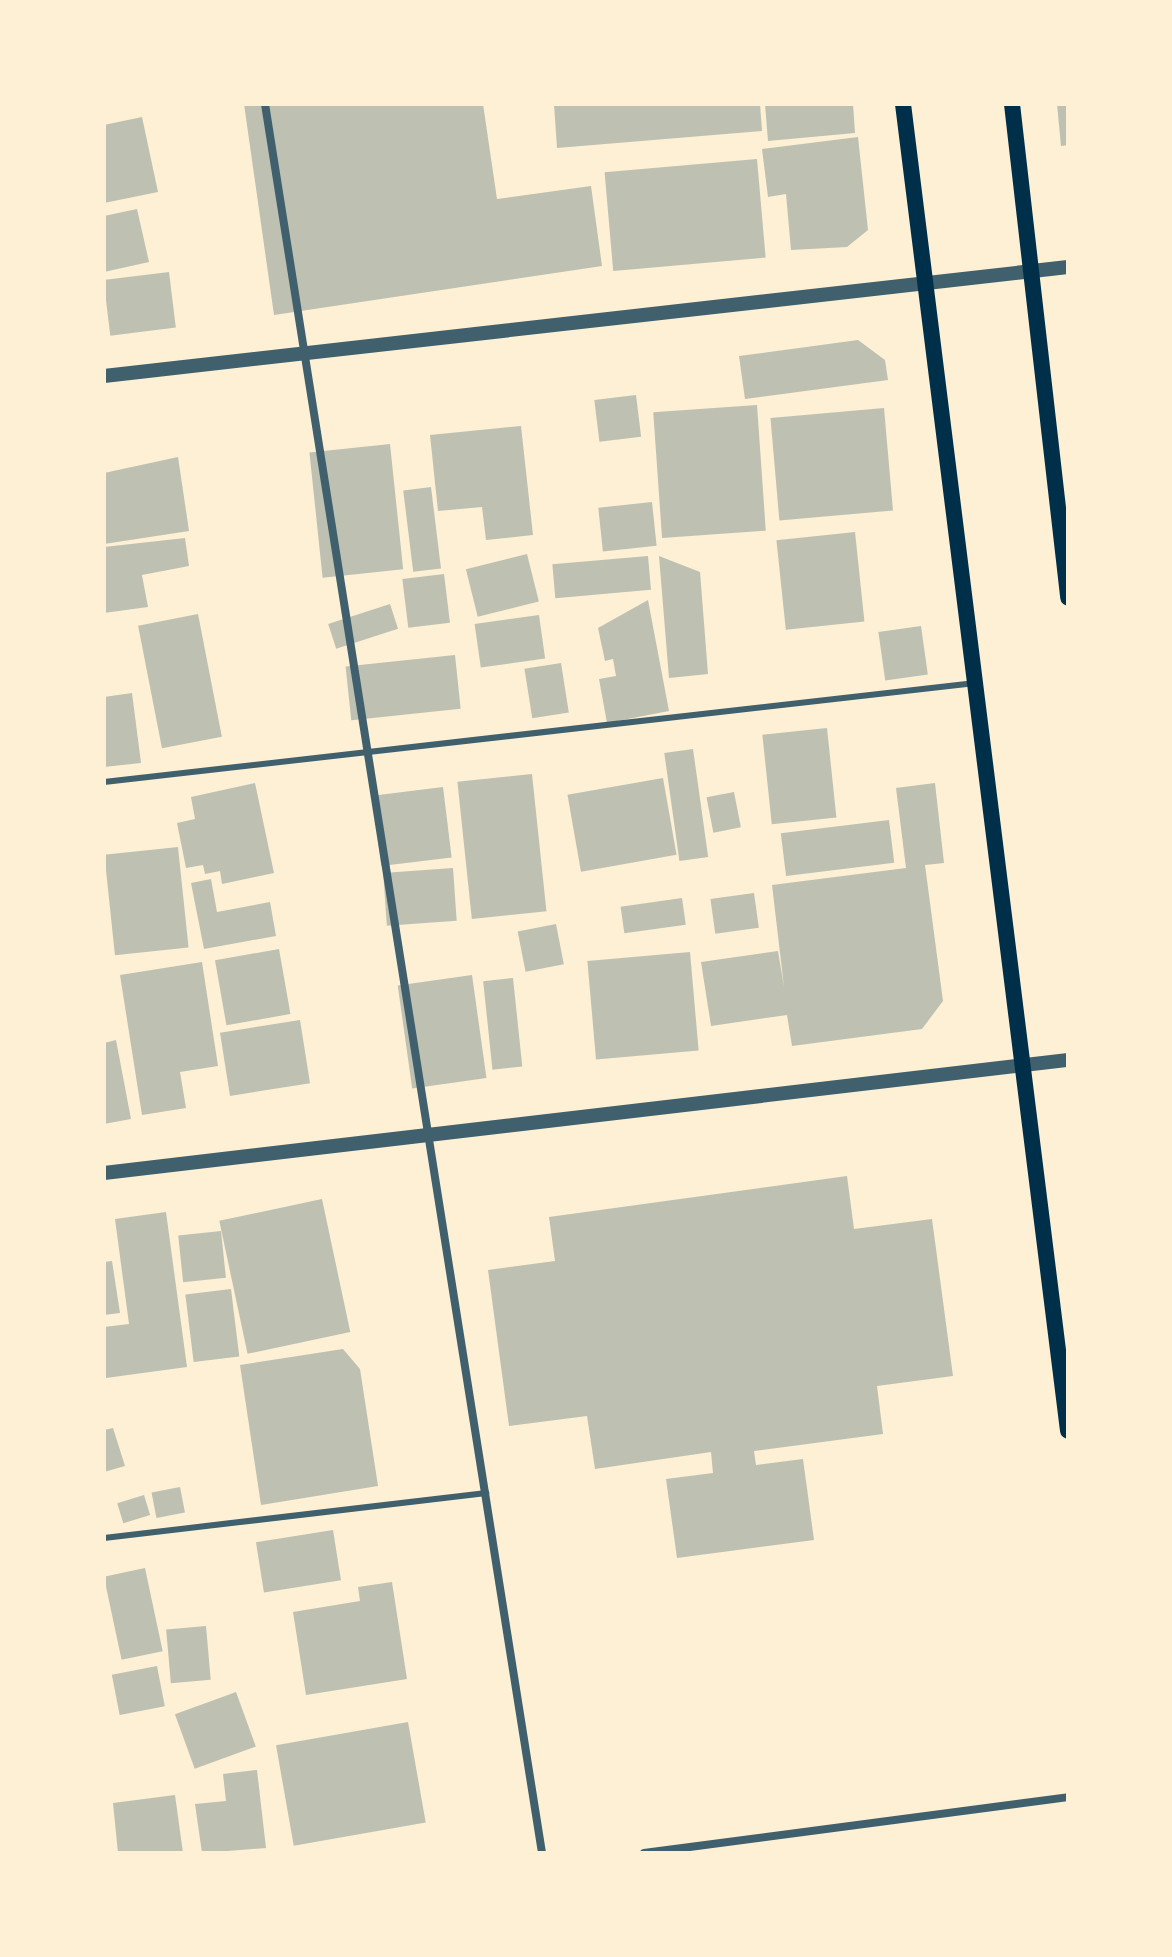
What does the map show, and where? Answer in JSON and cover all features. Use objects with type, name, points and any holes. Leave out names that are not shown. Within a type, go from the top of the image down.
[{"type":"main road","points":[[903,104],[1025,1065],[1068,1431]]},
{"type":"main road","points":[[1012,104],[1068,598]]},
{"type":"street","points":[[265,104],[542,1853]]},
{"type":"street","points":[[104,376],[1068,267]]},
{"type":"street","points":[[104,1173],[1068,1060]]},
{"type":"street","points":[[644,1853],[1068,1797]]},
{"type":"lane","points":[[104,782],[975,683]]},
{"type":"lane","points":[[104,1538],[486,1493]]},
{"type":"building","points":[[244,104],[483,104],[497,199],[591,186],[602,266],[274,315]]},
{"type":"building","points":[[554,104],[760,104],[762,131],[557,148]]},
{"type":"building","points":[[765,104],[853,104],[855,133],[768,141]]},
{"type":"building","points":[[1057,104],[1068,104],[1068,145],[1061,146]]},
{"type":"building","points":[[142,117],[158,192],[104,203],[104,125]]},
{"type":"building","points":[[858,137],[868,230],[847,247],[791,250],[786,194],[768,197],[762,149]]},
{"type":"building","points":[[757,159],[766,258],[613,271],[605,172]]},
{"type":"building","points":[[137,209],[149,262],[104,272],[104,216]]},
{"type":"building","points":[[169,272],[176,328],[110,336],[104,280]]},
{"type":"building","points":[[858,340],[885,360],[888,380],[745,399],[739,356]]},
{"type":"building","points":[[636,395],[641,437],[599,442],[594,400]]},
{"type":"building","points":[[757,405],[766,531],[662,538],[653,412]]},
{"type":"building","points":[[884,408],[893,511],[779,521],[770,418]]},
{"type":"building","points":[[521,426],[533,535],[486,540],[482,507],[438,511],[430,435]]},
{"type":"building","points":[[390,444],[403,569],[323,578],[309,452]]},
{"type":"building","points":[[178,457],[189,531],[104,544],[104,473]]},
{"type":"building","points":[[431,487],[441,568],[413,572],[403,490]]},
{"type":"building","points":[[652,502],[657,546],[603,551],[598,508]]},
{"type":"building","points":[[855,532],[864,622],[786,630],[776,540]]},
{"type":"building","points":[[185,538],[189,566],[142,575],[148,607],[104,613],[104,547]]},
{"type":"building","points":[[527,554],[539,602],[478,617],[466,569]]},
{"type":"building","points":[[648,556],[651,590],[555,598],[552,564]]},
{"type":"building","points":[[659,556],[700,572],[708,674],[669,678]]},
{"type":"building","points":[[444,574],[450,623],[408,628],[402,579]]},
{"type":"building","points":[[648,600],[669,711],[607,723],[599,679],[616,676],[613,659],[605,661],[598,628]]},
{"type":"building","points":[[390,604],[398,629],[336,649],[328,624]]},
{"type":"building","points":[[198,614],[222,737],[162,748],[138,626]]},
{"type":"building","points":[[539,615],[545,659],[481,668],[475,624]]},
{"type":"building","points":[[921,626],[928,675],[885,681],[878,632]]},
{"type":"building","points":[[455,655],[461,709],[351,720],[346,666]]},
{"type":"building","points":[[561,663],[569,712],[532,718],[524,669]]},
{"type":"building","points":[[132,693],[141,763],[104,767],[104,697]]},
{"type":"building","points":[[827,728],[836,818],[772,824],[762,735]]},
{"type":"building","points":[[693,749],[708,857],[679,861],[664,753]]},
{"type":"building","points":[[532,774],[546,911],[472,919],[457,782]]},
{"type":"building","points":[[663,778],[677,855],[581,872],[567,795]]},
{"type":"building","points":[[255,783],[274,873],[222,884],[220,871],[205,874],[203,865],[186,868],[177,823],[195,819],[191,797]]},
{"type":"building","points":[[935,783],[944,863],[925,865],[943,1001],[922,1029],[792,1046],[787,1015],[711,1026],[701,962],[778,951],[784,987],[772,885],[906,868],[896,788]]},
{"type":"building","points":[[443,787],[452,857],[381,866],[373,796]]},
{"type":"building","points":[[734,792],[741,827],[713,833],[707,797]]},
{"type":"building","points":[[889,820],[894,863],[786,876],[781,833]]},
{"type":"building","points":[[178,847],[189,947],[115,955],[104,855]]},
{"type":"building","points":[[453,868],[457,921],[387,926],[383,873]]},
{"type":"building","points":[[211,879],[217,912],[270,902],[276,936],[204,949],[191,883]]},
{"type":"building","points":[[754,893],[759,928],[715,934],[710,899]]},
{"type":"building","points":[[682,898],[686,925],[624,933],[621,907]]},
{"type":"building","points":[[556,924],[564,964],[526,972],[518,931]]},
{"type":"building","points":[[279,949],[290,1014],[226,1025],[215,960]]},
{"type":"building","points":[[690,952],[699,1051],[596,1060],[587,961]]},
{"type":"building","points":[[202,962],[218,1066],[180,1072],[186,1108],[142,1115],[120,975]]},
{"type":"building","points":[[472,975],[486,1078],[412,1088],[398,985]]},
{"type":"building","points":[[513,978],[522,1067],[492,1070],[483,981]]},
{"type":"building","points":[[300,1020],[310,1083],[230,1096],[220,1033]]},
{"type":"building","points":[[116,1040],[131,1119],[104,1124],[104,1043]]},
{"type":"building","points":[[847,1176],[854,1229],[932,1219],[953,1376],[877,1386],[883,1434],[754,1451],[756,1465],[803,1459],[814,1540],[677,1558],[666,1479],[713,1473],[711,1452],[595,1469],[587,1416],[509,1426],[488,1270],[555,1261],[549,1217]]},
{"type":"building","points":[[322,1199],[350,1332],[248,1354],[219,1221]]},
{"type":"building","points":[[166,1212],[187,1367],[106,1378],[104,1327],[129,1324],[115,1219]]},
{"type":"building","points":[[221,1231],[226,1278],[183,1282],[178,1235]]},
{"type":"building","points":[[112,1261],[120,1313],[104,1315],[104,1262]]},
{"type":"building","points":[[231,1289],[239,1356],[194,1362],[185,1295]]},
{"type":"building","points":[[343,1349],[360,1369],[378,1486],[261,1505],[240,1365]]},
{"type":"building","points":[[113,1428],[125,1466],[104,1472],[104,1430]]},
{"type":"building","points":[[180,1487],[185,1513],[156,1518],[152,1493]]},
{"type":"building","points":[[144,1495],[150,1515],[123,1523],[117,1503]]},
{"type":"building","points":[[333,1530],[341,1580],[264,1593],[256,1542]]},
{"type":"building","points":[[145,1568],[163,1651],[122,1660],[104,1577]]},
{"type":"building","points":[[392,1582],[407,1679],[306,1695],[293,1612],[360,1601],[358,1587]]},
{"type":"building","points":[[206,1626],[211,1680],[171,1683],[166,1629]]},
{"type":"building","points":[[157,1666],[165,1706],[120,1715],[112,1675]]},
{"type":"building","points":[[236,1692],[256,1747],[195,1769],[175,1714]]},
{"type":"building","points":[[408,1722],[426,1822],[294,1846],[276,1745]]},
{"type":"building","points":[[257,1770],[266,1848],[202,1853],[195,1804],[226,1801],[223,1774]]},
{"type":"building","points":[[175,1795],[183,1853],[118,1853],[113,1803]]}]
